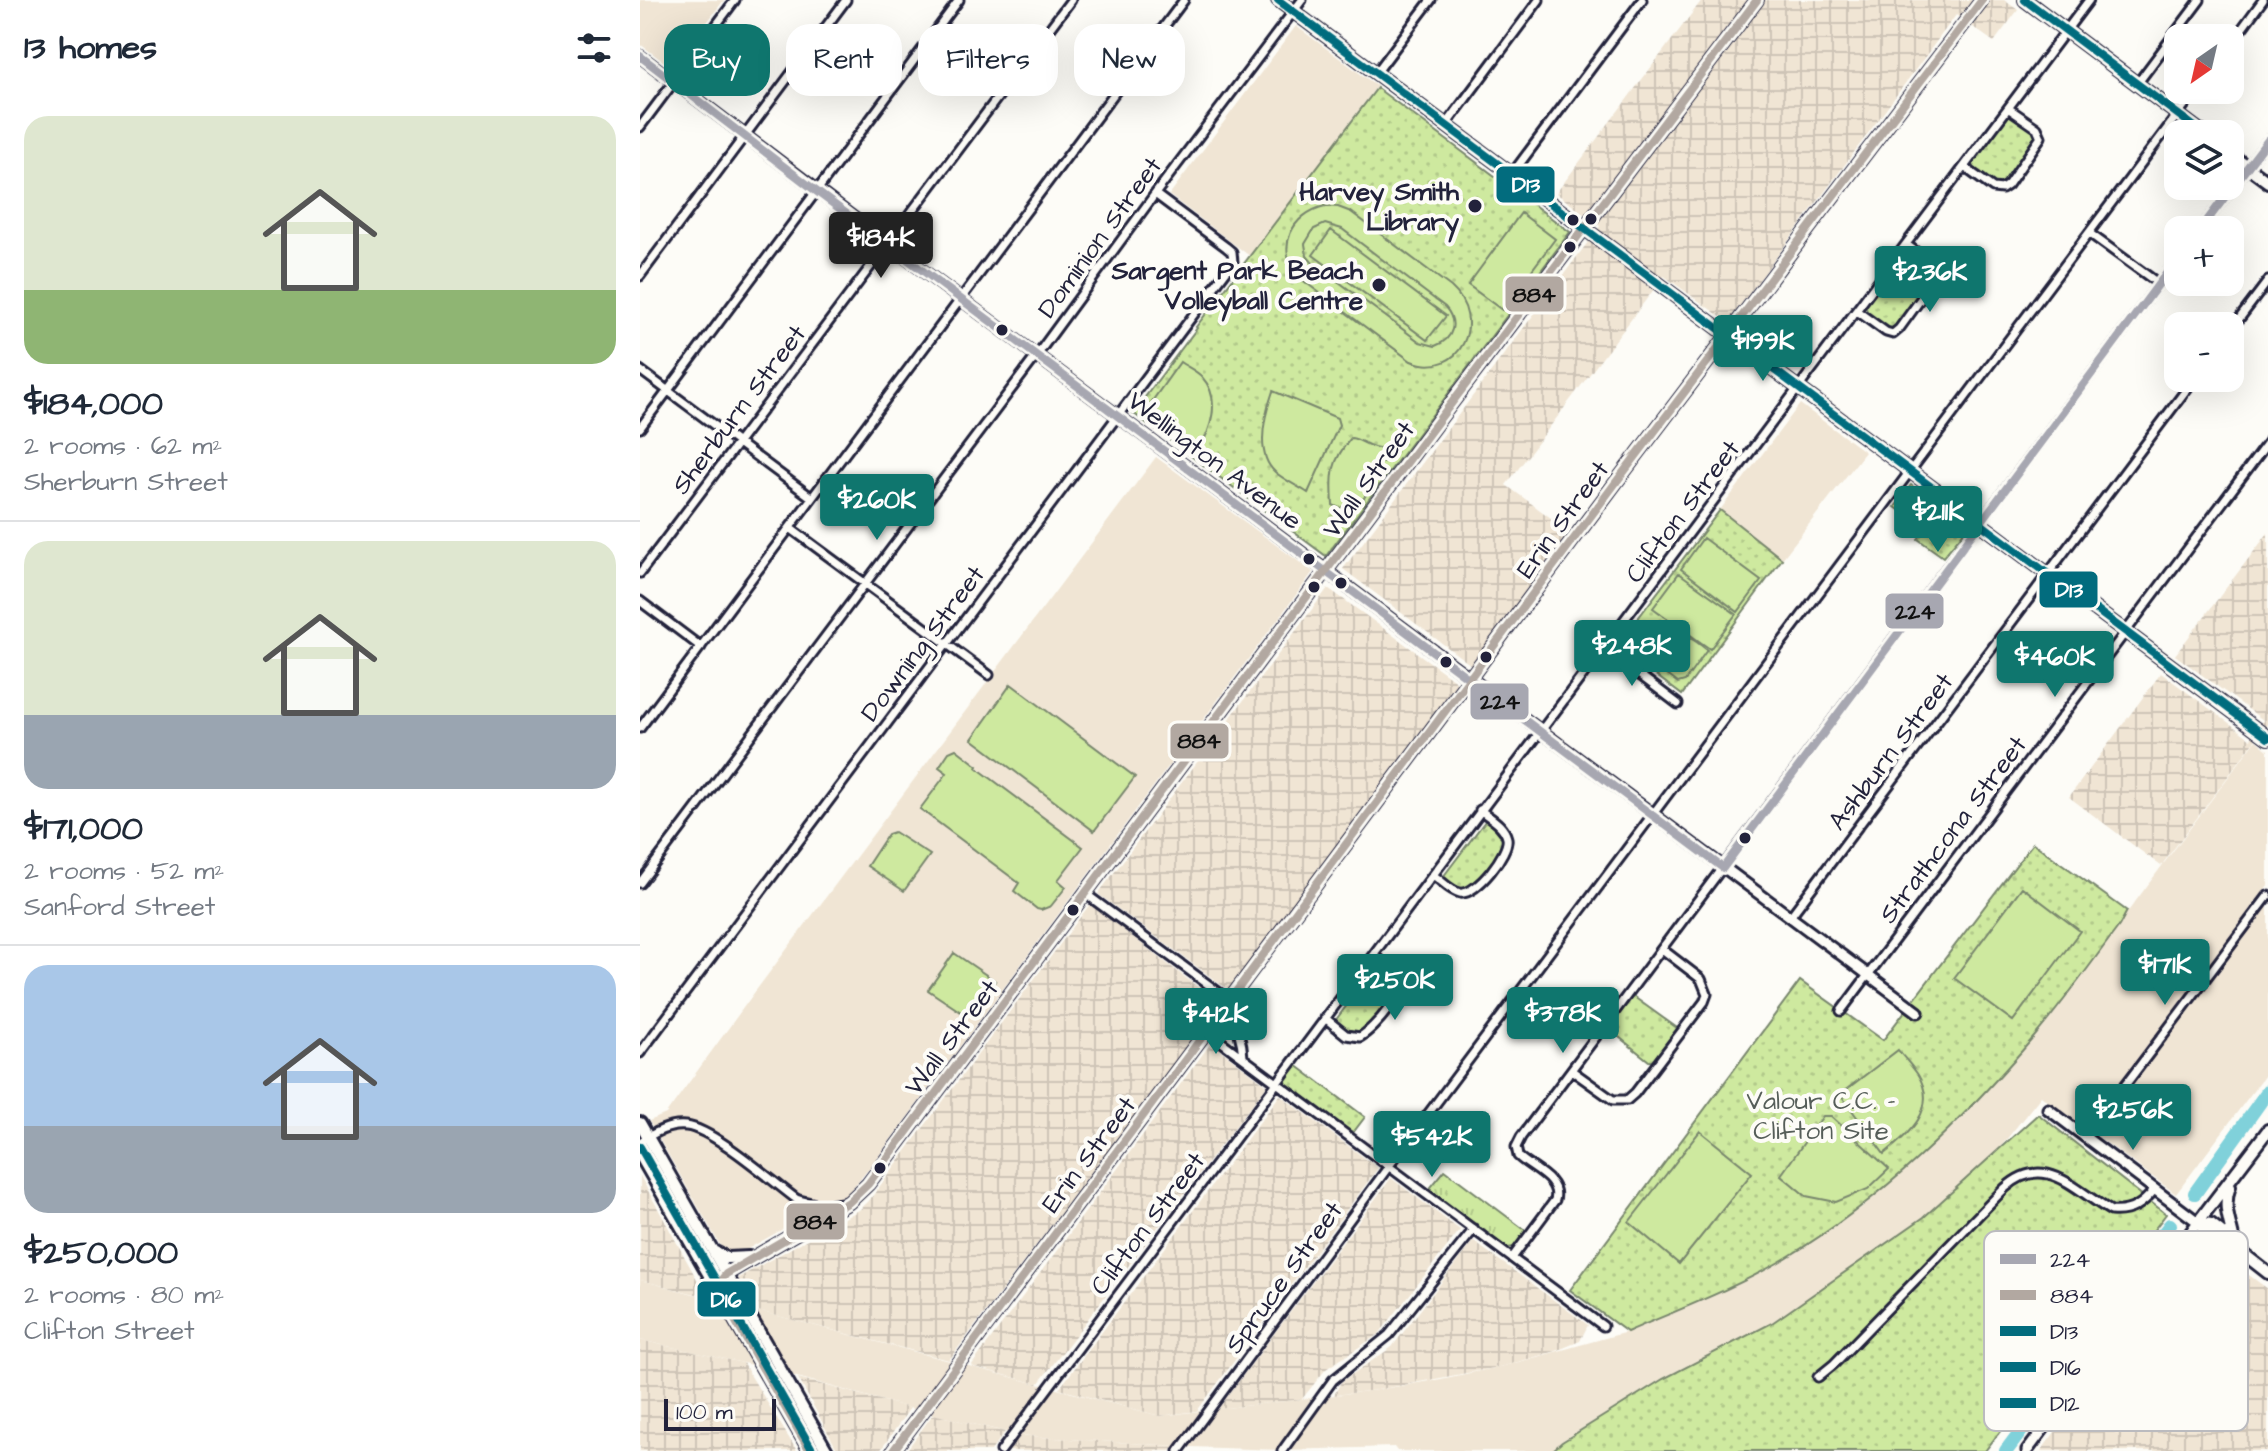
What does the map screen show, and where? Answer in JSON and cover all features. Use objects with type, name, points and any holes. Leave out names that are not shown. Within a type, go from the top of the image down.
[{"type":"main road","points":[[1278,0],[2268,738]]},
{"type":"main road","name":"Wall Street","points":[[716,1287],[726,1274],[863,1191],[1757,0]]},
{"type":"main road","name":"Erin Street","points":[[893,1451],[1982,0]]},
{"type":"main road","points":[[2025,0],[2185,120]]},
{"type":"main road","points":[[2244,164],[2268,182]]},
{"type":"main road","points":[[640,1123],[644,1139],[713,1251],[827,1451]]},
{"type":"main road","points":[[2198,1222],[2268,1130]]},
{"type":"main road","points":[[640,1155],[810,1451]]},
{"type":"main road","points":[[2230,1231],[2226,1202],[2239,1168]]},
{"type":"main road","points":[[2198,1222],[2211,1224],[2220,1231]]},
{"type":"main road","points":[[2198,1222],[2204,1231]]},
{"type":"main road","points":[[713,1251],[727,1258],[751,1258]]},
{"type":"main road","points":[[2248,1257],[2268,1273]]},
{"type":"street","points":[[717,24],[735,0]]},
{"type":"street","points":[[640,276],[846,0]]},
{"type":"street","points":[[640,428],[959,0]]},
{"type":"street","name":"Sherburn Street","points":[[640,573],[1071,0]]},
{"type":"street","points":[[640,728],[1184,0]]},
{"type":"street","name":"Dominion Street","points":[[640,883],[1302,0]]},
{"type":"street","points":[[1376,73],[1431,0]]},
{"type":"street","points":[[1446,125],[1539,0]]},
{"type":"street","points":[[1512,174],[1642,0]]},
{"type":"street","name":"Clifton Street","points":[[1001,1451],[2089,0]]},
{"type":"street","points":[[2137,84],[2200,0]]},
{"type":"street","points":[[2244,26],[2263,0]]},
{"type":"street","name":"Wellington Avenue","points":[[640,56],[664,74]]},
{"type":"street","points":[[640,127],[664,95]]},
{"type":"street","name":"Wellington Avenue","points":[[694,96],[816,191],[1918,1012]]},
{"type":"street","name":"Spruce Street","points":[[1179,1451],[1389,1166],[2186,104]]},
{"type":"street","points":[[1964,167],[1993,188],[2002,189],[2008,185],[2041,137],[2037,128],[2008,108]]},
{"type":"street","points":[[2211,216],[2268,140]]},
{"type":"street","name":"Downing Street","points":[[640,1053],[1231,266],[1234,257],[1226,247],[1155,194]]},
{"type":"street","points":[[2089,233],[2159,284]]},
{"type":"street","points":[[1857,311],[1886,332],[1893,334],[1899,329],[1938,275],[1935,266],[1907,245]]},
{"type":"street","points":[[1512,1258],[1557,1195],[1550,1181],[1520,1158],[1518,1142],[2164,277]]},
{"type":"street","points":[[2244,313],[2268,281]]},
{"type":"street","points":[[640,370],[811,497]]},
{"type":"street","name":"Ashburn Street","points":[[1790,917],[2185,392]]},
{"type":"street","name":"Strathcona Street","points":[[1841,1011],[2268,442]]},
{"type":"street","points":[[790,528],[989,675]]},
{"type":"street","points":[[640,601],[701,647]]},
{"type":"street","points":[[1604,648],[1678,704]]},
{"type":"street","points":[[1433,875],[1454,891],[1468,892],[1478,886],[1503,853],[1507,841],[1504,831],[1480,810]]},
{"type":"street","points":[[1086,894],[1221,994],[1243,1057]]},
{"type":"street","points":[[2086,1137],[2268,896]]},
{"type":"street","points":[[1571,1070],[1613,1100],[1622,1102],[1632,1097],[1655,1068],[1707,994],[1701,979],[1662,949]]},
{"type":"street","points":[[1325,1018],[1346,1035],[1360,1037],[1370,1030],[1396,996],[1400,985],[1398,977],[1373,955]]},
{"type":"street","points":[[1207,1031],[1603,1326]]},
{"type":"street","points":[[2048,1109],[2198,1222],[2191,1231]]},
{"type":"street","points":[[644,1139],[673,1127],[701,1130],[799,1201],[823,1207],[849,1202]]},
{"type":"street","points":[[1818,1377],[2021,1175],[2045,1172],[2059,1177],[2106,1208],[2119,1212],[2140,1205],[2155,1189]]},
{"type":"street","points":[[794,1234],[803,1220],[799,1201]]},
{"type":"street","points":[[1282,1451],[1333,1380],[1389,1335],[1474,1229]]},
{"type":"street","points":[[2027,1451],[2042,1431]]},
{"type":"shaded area","points":[[640,0],[724,0],[706,24],[664,24],[664,62],[640,44]]},
{"type":"shaded area","points":[[1702,0],[2004,0],[2018,10],[1994,42],[1956,15],[1728,322],[1664,276],[1506,485],[1570,532],[1471,665],[1343,569],[1600,226],[1556,193]]},
{"type":"shaded area","points":[[1296,26],[1377,86],[1251,257],[1169,195]]},
{"type":"shaded area","points":[[1800,404],[1865,452],[1782,559],[1720,510]]},
{"type":"shaded area","points":[[1156,457],[1313,572],[853,1187],[846,1195],[739,1254],[727,1253],[649,1121],[666,1114]]},
{"type":"shaded area","points":[[2268,533],[2268,723],[2161,866],[2069,797],[2161,673],[2251,739],[2263,720],[2175,655]]},
{"type":"shaded area","points":[[1328,588],[1460,684],[1230,991],[1098,894]]},
{"type":"shaded area","points":[[2256,740],[2268,750],[2268,886],[2086,1130],[2041,1096],[1998,1150],[1924,1217],[1772,1323],[1663,1379],[1562,1441],[1552,1451],[1397,1451],[1394,1447],[1282,1450],[1191,1447],[1014,1434],[761,1367],[640,1340],[640,1280],[1160,1416],[1377,1390],[1441,1379],[1504,1366],[1627,1332],[1728,1288],[1786,1258],[1862,1207],[1952,1127],[2035,1036]]},
{"type":"shaded area","points":[[2268,903],[2268,1071],[2176,1194],[2096,1135]]},
{"type":"shaded area","points":[[1090,904],[1208,995],[1217,1007],[949,1360],[758,1311],[738,1278],[868,1202]]},
{"type":"shaded area","points":[[1211,1043],[1267,1085],[1038,1384],[971,1366]]},
{"type":"shaded area","points":[[1280,1095],[1378,1168],[1197,1411],[1160,1416],[1059,1389]]},
{"type":"shaded area","points":[[640,1176],[704,1292],[707,1297],[640,1280]]},
{"type":"shaded area","points":[[1391,1178],[1460,1230],[1379,1334],[1326,1369],[1302,1399],[1218,1409]]},
{"type":"shaded area","points":[[1473,1241],[1588,1325],[1580,1341],[1504,1366],[1334,1395],[1341,1382],[1392,1347]]},
{"type":"shaded area","points":[[2248,1274],[2268,1289],[2268,1451],[2041,1451],[2056,1431],[2248,1431]]},
{"type":"shaded area","points":[[640,1340],[743,1363],[797,1451],[640,1451]]},
{"type":"shaded area","points":[[798,1378],[910,1408],[880,1451],[838,1451]]},
{"type":"shaded area","points":[[933,1414],[1005,1432],[991,1451],[906,1451]]},
{"type":"shaded area","points":[[1020,1435],[1175,1446],[1171,1451],[1007,1451]]},
{"type":"green space","points":[[1377,88],[1570,232],[1326,556],[1133,413]]},
{"type":"green space","points":[[2009,115],[2025,123],[2037,135],[2035,142],[2001,185],[1982,177],[1975,169],[1973,160]]},
{"type":"green space","points":[[1325,206],[1351,212],[1451,287],[1462,300],[1468,330],[1455,355],[1428,365],[1411,361],[1297,276],[1288,254],[1290,234],[1303,216]],"holes":[[[1325,224],[1342,229],[1445,307],[1453,324],[1446,339],[1435,346],[1420,342],[1312,262],[1307,256],[1305,244],[1314,229]]]},
{"type":"green space","points":[[1521,213],[1555,239],[1502,310],[1468,285]]},
{"type":"green space","name":"Sargent Park Beach Volleyball Centre","points":[[1331,230],[1446,316],[1427,340],[1313,255]]},
{"type":"green space","points":[[1909,251],[1933,269],[1934,274],[1898,326],[1887,329],[1868,315],[1865,304],[1901,256]]},
{"type":"green space","points":[[1180,362],[1202,377],[1212,395],[1210,424],[1198,451],[1150,415],[1148,407]]},
{"type":"green space","points":[[1273,391],[1337,418],[1339,425],[1308,493],[1275,472],[1265,455],[1263,433]]},
{"type":"green space","points":[[1351,438],[1389,450],[1385,461],[1367,472],[1370,487],[1364,498],[1353,507],[1339,508],[1333,505],[1334,469],[1339,454]]},
{"type":"green space","points":[[1911,485],[1964,525],[1963,533],[1943,557],[1918,539],[1926,529],[1895,507]]},
{"type":"green space","points":[[1720,510],[1782,559],[1682,695],[1617,646]]},
{"type":"green space","points":[[1703,538],[1761,581],[1738,612],[1681,569]]},
{"type":"green space","points":[[1679,573],[1736,614],[1710,649],[1653,608]]},
{"type":"green space","points":[[1669,633],[1690,638],[1707,650],[1685,681],[1678,683],[1647,660]]},
{"type":"green space","points":[[1011,684],[1135,777],[1094,831],[972,739]]},
{"type":"green space","points":[[956,749],[1083,847],[1058,880],[1066,887],[1051,906],[1037,909],[1014,891],[1019,883],[920,809],[947,773],[939,767],[949,752]]},
{"type":"green space","points":[[1486,820],[1502,835],[1500,850],[1477,881],[1466,888],[1457,886],[1443,877]]},
{"type":"green space","points":[[894,832],[930,855],[904,891],[867,866],[888,834]]},
{"type":"green space","name":"Valour C.C. - Clifton Site","points":[[2033,843],[2127,911],[2045,1024],[1949,1129],[1888,1185],[1786,1258],[1728,1289],[1627,1332],[1570,1290],[1800,981],[1883,1040]]},
{"type":"green space","points":[[2022,887],[2080,931],[2013,1021],[1954,978]]},
{"type":"green space","points":[[954,953],[995,981],[971,1013],[964,1014],[928,990]]},
{"type":"green space","points":[[1378,964],[1393,976],[1394,987],[1369,1026],[1358,1033],[1352,1032],[1335,1021]]},
{"type":"green space","points":[[1634,997],[1677,1028],[1655,1062],[1649,1061],[1609,1029],[1630,998]]},
{"type":"green space","points":[[1898,1050],[1918,1075],[1925,1099],[1923,1110],[1911,1130],[1884,1154],[1843,1098],[1843,1092]]},
{"type":"green space","points":[[1296,1065],[1365,1117],[1352,1134],[1283,1082]]},
{"type":"green space","points":[[2038,1114],[2166,1214],[2153,1231],[1984,1231],[1984,1431],[2000,1431],[1985,1451],[1552,1451],[1663,1379],[1772,1323],[1924,1217]]},
{"type":"green space","points":[[1823,1116],[1831,1116],[1889,1169],[1868,1189],[1836,1202],[1806,1196],[1781,1175]]},
{"type":"green space","points":[[1700,1131],[1752,1173],[1679,1264],[1629,1222]]},
{"type":"green space","points":[[1445,1170],[1525,1230],[1515,1247],[1507,1248],[1431,1192],[1431,1187]]},
{"type":"waterway","points":[[2195,1193],[2268,1091]]},
{"type":"waterway","points":[[2165,1231],[2170,1225]]},
{"type":"waterway","points":[[2006,1451],[2021,1431]]},
{"type":"transit line","name":"D13","points":[[1278,0],[2268,738]]},
{"type":"transit line","name":"884","points":[[810,1451],[716,1287],[726,1274],[849,1202],[868,1184],[1757,0]]},
{"type":"transit line","name":"884","points":[[893,1451],[1620,477],[1982,0]]},
{"type":"transit line","name":"D12","points":[[2025,0],[2185,120]]},
{"type":"transit line","name":"224","points":[[640,56],[816,191],[1723,868]]},
{"type":"transit line","name":"224","points":[[2211,216],[2268,140]]},
{"type":"transit line","name":"224","points":[[1723,868],[2164,277]]},
{"type":"transit line","name":"D16","points":[[640,1147],[813,1451]]},
{"type":"place","name":"Harvey Smith Library","points":[[1475,206]]},
{"type":"place","name":"Sargent Park Beach Volleyball Centre","points":[[1379,285]]}]
